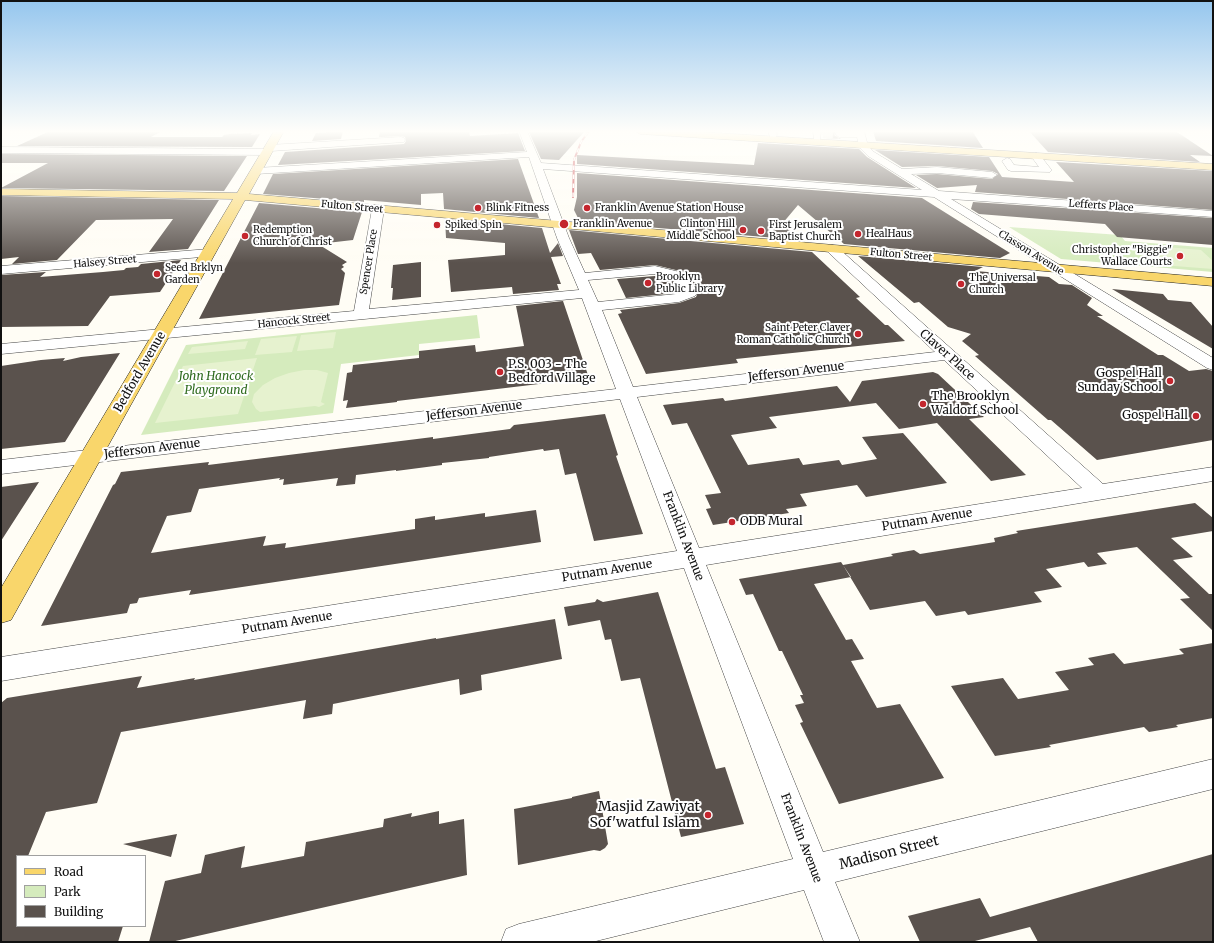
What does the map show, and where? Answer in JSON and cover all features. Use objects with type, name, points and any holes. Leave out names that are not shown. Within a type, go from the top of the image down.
[{"type":"main road","name":"Bedford Avenue","points":[[1,612],[254,175]]},
{"type":"main road","name":"Fulton Street","points":[[1,192],[165,194],[241,197],[1213,282]]},
{"type":"street","name":"Franklin Avenue","points":[[540,175],[842,942]]},
{"type":"street","name":"Lefferts Place","points":[[666,175],[1213,214]]},
{"type":"street","name":"Classon Avenue","points":[[906,175],[1213,365]]},
{"type":"street","points":[[1011,190],[1071,194],[1080,204]]},
{"type":"street","name":"Spencer Place","points":[[361,314],[378,209]]},
{"type":"street","name":"Claver Place","points":[[832,249],[1099,492]]},
{"type":"street","name":"Halsey Street","points":[[1,270],[209,253]]},
{"type":"street","name":"Hancock Street","points":[[1,349],[361,314],[590,300],[679,298],[690,293],[679,276],[656,270],[580,278]]},
{"type":"street","name":"Jefferson Avenue","points":[[1,468],[947,354]]},
{"type":"street","name":"Putnam Avenue","points":[[1,669],[1213,474]]},
{"type":"street","name":"Madison Street","points":[[519,942],[1213,774]]},
{"type":"green space","points":[[1009,227],[1120,235],[1125,241],[1213,248],[1213,272],[1061,259]]},
{"type":"green space","name":"Christopher \"Biggie\" Wallace Courts","points":[[1143,245],[1201,250],[1213,261],[1213,269],[1161,265]]},
{"type":"green space","name":"John Hancock Playground","points":[[477,315],[480,338],[419,344],[419,355],[341,364],[333,413],[141,435],[186,345]]},
{"type":"green space","points":[[336,332],[333,348],[297,351],[301,335]]},
{"type":"green space","points":[[297,336],[292,352],[255,355],[261,339]]},
{"type":"green space","points":[[248,341],[245,349],[188,354],[192,347]]},
{"type":"green space","points":[[257,358],[238,414],[155,423],[183,366]]},
{"type":"green space","points":[[304,370],[317,370],[328,373],[321,402],[325,404],[319,407],[315,406],[260,412],[256,409],[252,402],[254,394],[263,385],[275,378]]},
{"type":"building","points":[[25,175],[235,175],[224,191],[1,188]]},
{"type":"building","points":[[272,175],[524,175],[539,218],[444,209],[443,193],[421,194],[421,205],[263,194]]},
{"type":"building","points":[[577,175],[605,175],[922,198],[1010,253],[1000,258],[844,244],[798,205],[782,224],[800,240],[576,221],[578,218],[574,210],[577,197]]},
{"type":"building","points":[[732,175],[895,175],[916,188]]},
{"type":"building","points":[[916,175],[948,175],[992,179],[997,175],[1001,175],[1002,177],[1074,182],[1068,175],[1213,175],[1213,210],[975,192],[977,185],[937,188]]},
{"type":"building","points":[[1,196],[219,200],[188,249],[149,252],[173,219],[96,220],[57,260],[12,264],[19,257],[1,259]]},
{"type":"building","points":[[973,202],[1213,218],[1213,245],[1117,237],[1105,224],[979,214],[971,209]]},
{"type":"building","points":[[259,203],[362,212],[353,240],[318,244],[347,262],[342,265],[344,267],[341,269],[345,273],[339,305],[199,319]]},
{"type":"building","points":[[445,219],[542,228],[550,253],[558,243],[563,256],[551,257],[561,284],[557,284],[559,290],[513,294],[512,287],[451,292],[448,260],[505,255],[505,243],[446,238]]},
{"type":"building","points":[[569,230],[812,252],[860,297],[856,298],[905,341],[736,359],[738,363],[646,374],[618,314],[622,313],[620,310],[679,303],[696,297],[698,292],[684,272],[655,265],[600,270],[591,253],[578,254]]},
{"type":"building","points":[[858,256],[983,267],[975,271],[1049,277],[1059,284],[1072,285],[1092,298],[1087,305],[1103,316],[1097,316],[1158,355],[1163,355],[1189,371],[1206,369],[1213,371],[1213,440],[1097,460],[1051,420],[1048,420],[975,356],[979,355],[962,341],[971,334],[948,327],[919,302],[914,303]]},
{"type":"building","points":[[181,260],[160,292],[110,296],[88,326],[1,327],[1,275],[46,272],[40,277],[103,272],[124,270],[126,268],[138,267],[141,264]]},
{"type":"building","points":[[421,262],[421,297],[392,300],[393,288],[391,288],[393,265]]},
{"type":"building","name":"Brooklyn Public Library","points":[[655,276],[673,280],[680,290],[676,293],[626,298],[617,279]]},
{"type":"building","points":[[1112,289],[1163,294],[1168,300],[1191,302],[1213,327],[1213,349]]},
{"type":"building","points":[[563,301],[589,378],[346,408],[348,400],[343,401],[347,373],[352,372],[353,365],[419,358],[419,351],[475,345],[476,352],[524,346],[516,306]]},
{"type":"building","points":[[120,353],[65,442],[1,449],[1,366],[65,358],[63,361],[81,357]]},
{"type":"building","points":[[933,372],[938,374],[984,417],[969,419],[1026,475],[991,481],[937,423],[899,429],[876,403],[769,417],[777,428],[731,435],[748,465],[799,458],[803,465],[839,460],[842,465],[877,459],[862,437],[903,433],[947,483],[866,497],[857,485],[800,494],[807,506],[786,509],[789,513],[713,525],[706,509],[711,508],[705,495],[721,493],[687,423],[672,425],[663,405],[723,398],[725,401],[837,386],[850,402],[862,381]]},
{"type":"building","points":[[605,414],[618,455],[616,456],[643,534],[594,541],[576,473],[565,475],[559,449],[544,451],[543,449],[489,458],[442,463],[442,465],[356,475],[355,484],[336,486],[338,478],[283,485],[284,479],[279,480],[280,478],[199,489],[191,512],[167,516],[151,553],[266,536],[263,546],[286,543],[285,548],[415,529],[415,519],[435,516],[435,520],[485,513],[485,517],[536,510],[541,542],[189,595],[191,590],[139,598],[137,603],[130,604],[127,613],[41,626],[121,472],[209,462],[208,465],[433,437],[433,439],[510,429],[514,425]]},
{"type":"building","points":[[39,482],[30,496],[1,541],[1,487]]},
{"type":"building","points":[[1195,503],[1213,518],[1213,531],[1171,538],[1193,557],[1173,560],[1209,594],[1213,594],[1213,631],[1180,599],[1190,598],[1137,547],[1097,553],[1107,564],[1088,567],[1084,562],[1046,569],[1062,587],[1034,592],[1042,602],[968,615],[965,611],[936,616],[925,601],[870,610],[843,565],[893,556],[891,554],[914,550],[920,554],[995,542],[994,538],[1018,533],[1016,531]]},
{"type":"building","points":[[841,562],[851,577],[814,584],[846,640],[852,639],[864,659],[851,661],[877,708],[900,704],[944,778],[839,804],[800,723],[803,722],[795,705],[804,703],[800,695],[803,695],[782,651],[779,651],[753,594],[746,595],[739,579]]},
{"type":"building","points":[[658,592],[716,769],[725,767],[744,824],[681,837],[640,678],[621,681],[611,639],[605,640],[600,620],[568,626],[564,607],[595,602],[597,599],[603,602]]},
{"type":"building","points":[[555,619],[562,659],[481,675],[482,690],[460,695],[459,679],[333,704],[332,714],[303,719],[306,700],[121,732],[97,803],[46,812],[28,855],[16,855],[16,927],[123,927],[118,942],[1,942],[1,703],[7,698],[142,676],[137,688],[195,678],[194,680]]},
{"type":"building","points":[[1213,643],[1213,718],[1176,725],[1178,727],[1149,732],[1144,727],[1049,745],[1051,747],[995,756],[951,686],[1003,678],[1018,699],[1069,690],[1055,672],[1094,665],[1088,658],[1114,653],[1124,664],[1184,654],[1179,649]]},
{"type":"building","points":[[599,791],[608,844],[605,848],[600,851],[594,850],[518,865],[514,809],[572,798]]},
{"type":"building","points":[[439,811],[439,824],[464,819],[467,875],[171,942],[149,942],[165,881],[201,873],[205,855],[245,846],[241,868],[304,856],[306,842],[383,827],[384,819],[412,813],[411,817]]},
{"type":"building","points":[[177,834],[171,857],[123,844]]},
{"type":"building","points":[[1213,854],[1213,942],[1038,942],[1030,927],[971,942],[920,942],[908,916],[980,898],[990,917]]},
{"type":"railway","points":[[573,197],[574,175]]},
{"type":"place","name":"Blink Fitness","points":[[478,208]]},
{"type":"place","name":"Franklin Avenue Station House","points":[[587,208]]},
{"type":"place","name":"Franklin Avenue","points":[[564,224]]},
{"type":"place","name":"Spiked Spin","points":[[437,225]]},
{"type":"place","name":"Clinton Hill Middle School","points":[[743,230]]},
{"type":"place","name":"First Jerusalem Baptist Church","points":[[761,231]]},
{"type":"place","name":"HealHaus","points":[[858,234]]},
{"type":"place","name":"Redemption Church of Christ","points":[[245,236]]},
{"type":"place","name":"Christopher \"Biggie\" Wallace Courts","points":[[1180,256]]},
{"type":"place","name":"Seed Brklyn Garden","points":[[157,274]]},
{"type":"place","name":"Brooklyn Public Library","points":[[648,283]]},
{"type":"place","name":"The Universal Church","points":[[961,284]]},
{"type":"place","name":"Saint Peter Claver Roman Catholic Church","points":[[858,334]]},
{"type":"place","name":"P.S. 003 - The Bedford Village","points":[[500,372]]},
{"type":"place","name":"Gospel Hall Sunday School","points":[[1170,381]]},
{"type":"place","name":"The Brooklyn Waldorf School","points":[[923,404]]},
{"type":"place","name":"Gospel Hall","points":[[1196,416]]},
{"type":"place","name":"ODB Mural","points":[[732,522]]},
{"type":"place","name":"Masjid Zawiyat Sof'watful Islam","points":[[708,815]]}]
